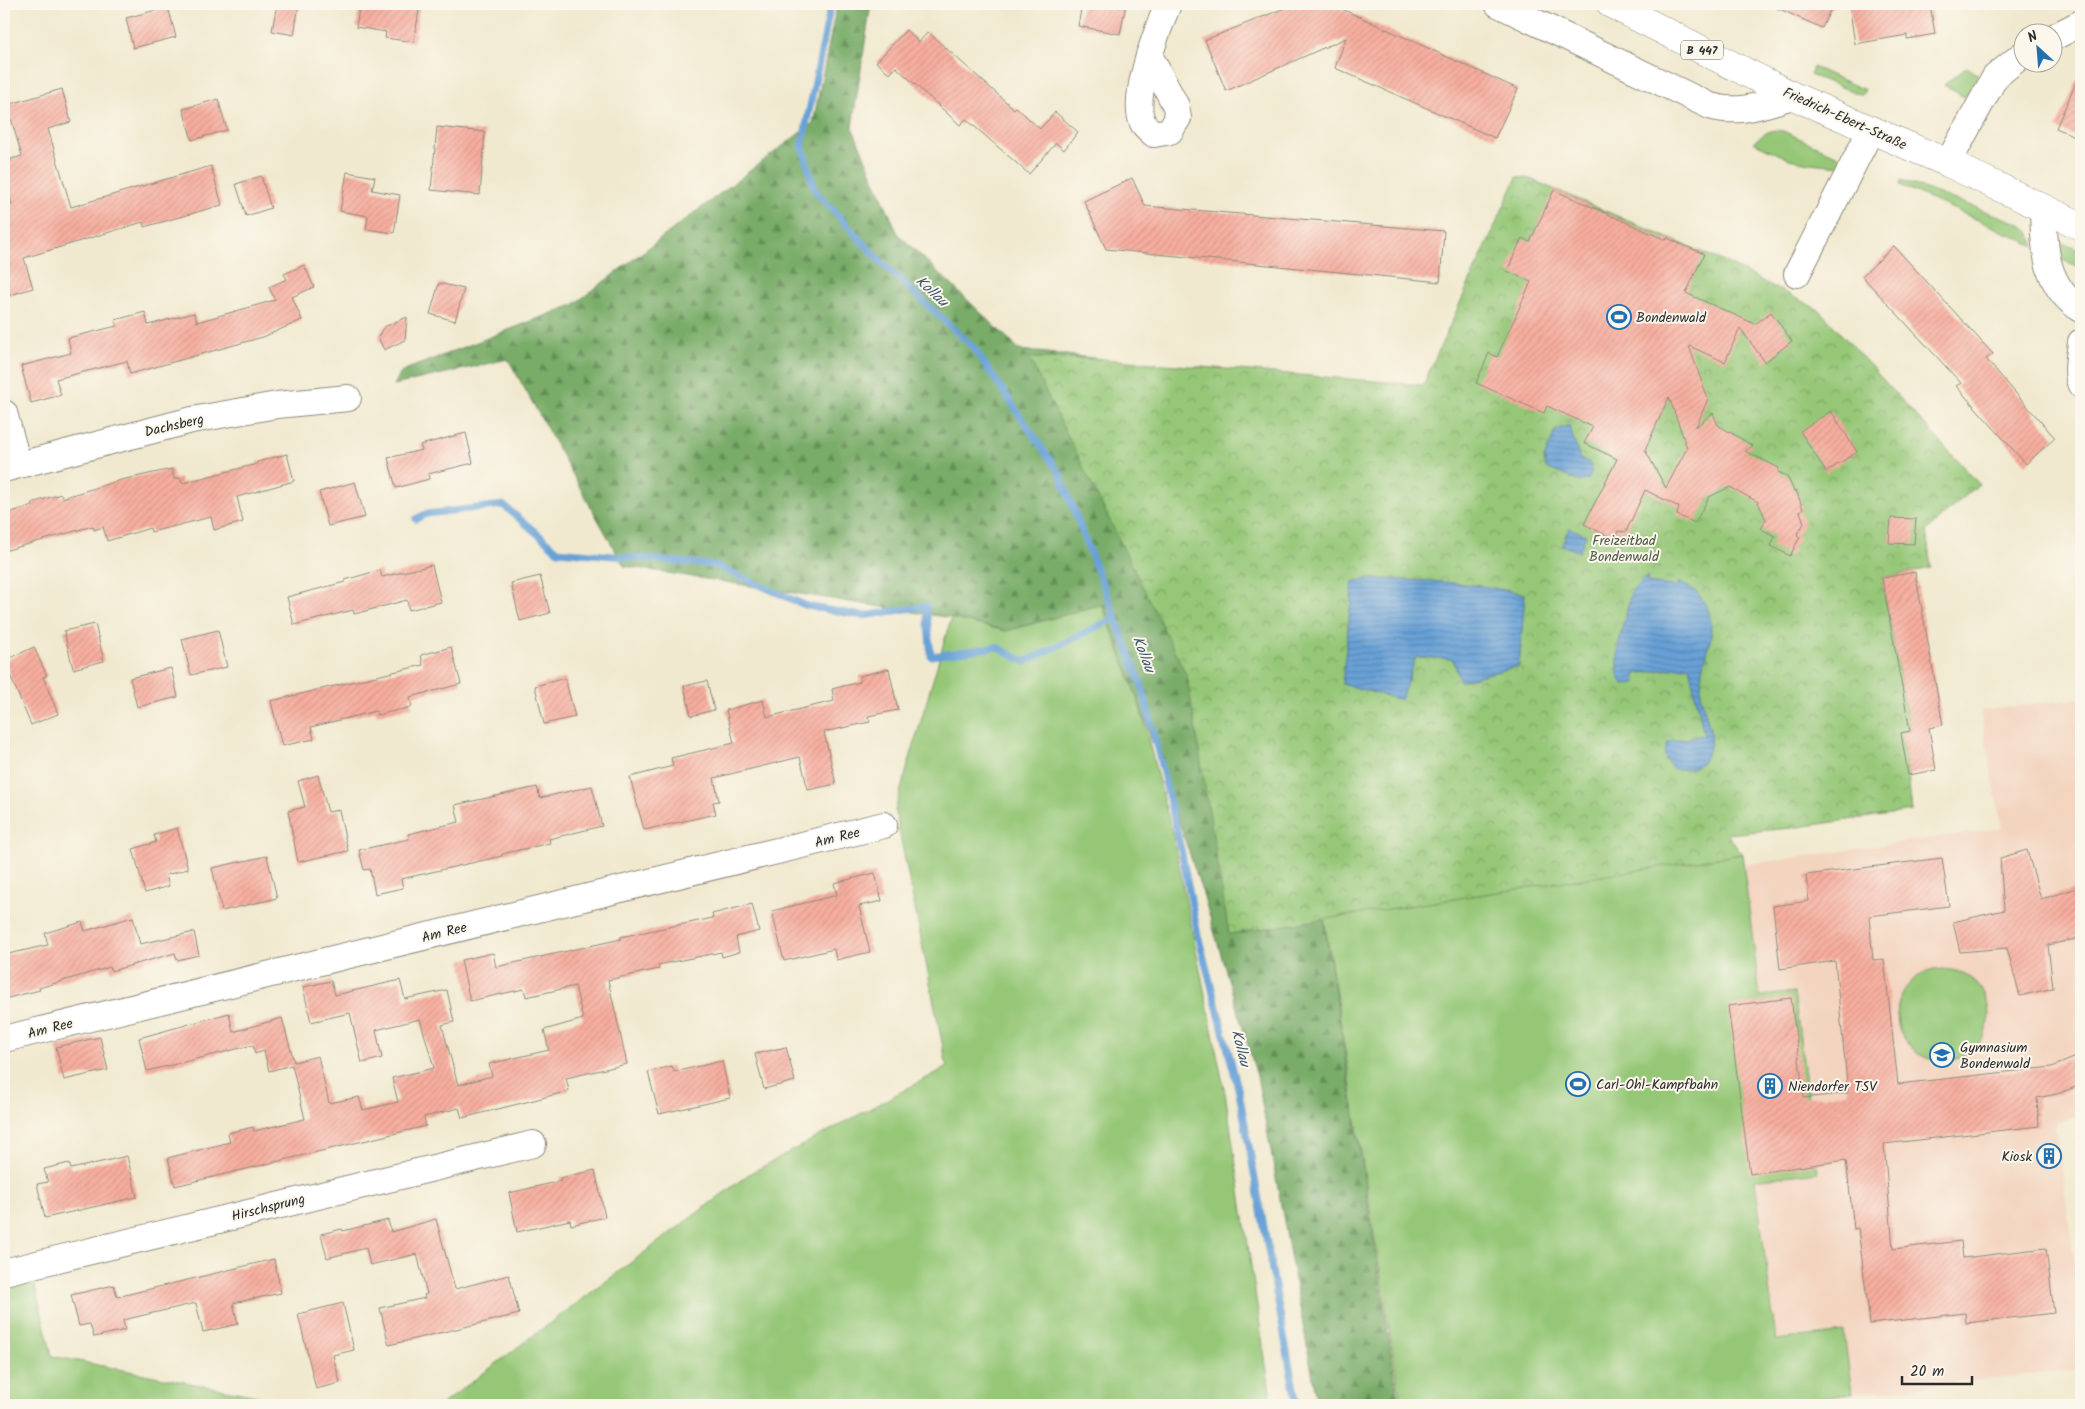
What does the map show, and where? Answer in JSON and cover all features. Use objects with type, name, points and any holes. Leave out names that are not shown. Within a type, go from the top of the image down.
[{"type":"main road","name":"Friedrich-Ebert-Straße","points":[[1610,4],[1792,96],[1948,163],[2081,226]]},
{"type":"street","points":[[1149,55],[1168,4]]},
{"type":"street","points":[[1498,4],[1710,106],[1723,110],[1741,111],[1792,96]]},
{"type":"street","points":[[2062,33],[2081,23]]},
{"type":"street","points":[[1948,163],[1995,77],[2012,63]]},
{"type":"street","points":[[1797,274],[1871,130]]},
{"type":"street","points":[[2043,208],[2047,259],[2060,291],[2069,302],[2081,309]]},
{"type":"street","points":[[2081,342],[2078,369],[2081,385]]},
{"type":"street","name":"Dachsberg","points":[[11,466],[192,420],[277,405],[348,398]]},
{"type":"street","points":[[4,413],[11,466]]},
{"type":"street","name":"Am Ree","points":[[4,1039],[884,825]]},
{"type":"street","name":"Hirschsprung","points":[[4,1272],[533,1144]]},
{"type":"shaded area","name":"Gymnasium Bondenwald","points":[[2081,698],[2081,1114],[2056,1123],[2081,1313],[2081,1369],[1852,1394],[1844,1331],[1777,1339],[1755,1180],[1819,1172],[1795,992],[1761,996],[1744,865],[2002,828],[1980,711]]},
{"type":"green space","points":[[837,4],[871,4],[852,127],[898,234],[1020,350],[1103,359],[1322,907],[1399,1405],[1318,1405],[1257,1076],[1203,894],[1139,703],[1103,604],[1006,631],[951,618],[624,566],[508,359],[394,385],[402,371],[573,305],[813,123]]},
{"type":"green space","points":[[1813,67],[1865,90],[1862,95],[1810,75]]},
{"type":"green space","points":[[1967,67],[1980,76],[1964,97],[1944,85]]},
{"type":"green space","points":[[1775,130],[1783,131],[1843,158],[1840,166],[1789,159],[1753,142],[1768,132]]},
{"type":"green space","name":"Freizeitbad Bondenwald","points":[[1517,177],[1530,179],[1727,263],[1819,310],[1979,484],[1926,531],[1931,568],[1882,578],[1910,731],[1901,733],[1912,811],[1791,828],[1727,834],[1742,854],[1229,934],[1187,676],[1029,358],[1103,359],[1423,385]]},
{"type":"green space","points":[[1901,180],[2018,223],[2031,235],[2035,246],[1900,185]]},
{"type":"green space","points":[[2058,241],[2081,251],[2081,268],[2057,258],[2055,243]]},
{"type":"green space","points":[[1102,604],[1139,703],[1174,841],[1226,1098],[1272,1405],[441,1405],[749,1174],[947,1067],[895,810],[951,618],[1006,631]]},
{"type":"green space","name":"Carl-Ohl-Kampfbahn","points":[[1742,854],[1760,996],[1794,992],[1818,1172],[1755,1180],[1776,1340],[1844,1332],[1852,1394],[1776,1405],[1401,1405],[1324,918]]},
{"type":"green space","points":[[1943,969],[1960,973],[1975,983],[1985,998],[1989,1015],[1985,1032],[1975,1047],[1960,1057],[1943,1061],[1926,1057],[1911,1047],[1901,1032],[1897,1015],[1901,998],[1911,983],[1926,973]]},
{"type":"green space","points":[[34,1282],[52,1356],[302,1405],[4,1405],[4,1287]]},
{"type":"water","points":[[1569,425],[1580,459],[1589,462],[1592,471],[1589,479],[1580,482],[1546,468],[1544,458],[1556,430]]},
{"type":"water","points":[[1569,528],[1586,535],[1579,552],[1562,545]]},
{"type":"water","points":[[1647,576],[1648,583],[1678,587],[1678,582],[1696,591],[1707,607],[1711,621],[1711,637],[1701,678],[1701,697],[1711,733],[1710,746],[1703,762],[1691,769],[1672,769],[1664,755],[1668,742],[1704,735],[1689,666],[1635,674],[1636,683],[1623,684],[1618,675],[1618,646],[1631,592]]},
{"type":"water","points":[[1370,579],[1448,582],[1525,594],[1519,666],[1460,681],[1453,659],[1416,657],[1401,700],[1342,684],[1353,581]]},
{"type":"building","points":[[277,4],[299,4],[294,35],[272,31]]},
{"type":"building","points":[[360,4],[420,4],[414,42],[385,38],[386,32],[356,27]]},
{"type":"building","points":[[1082,4],[1126,4],[1120,34],[1078,26]]},
{"type":"building","points":[[1295,4],[1331,4],[1518,89],[1495,138],[1335,68],[1346,38],[1226,91],[1205,40]]},
{"type":"building","points":[[1768,4],[1833,4],[1822,28]]},
{"type":"building","points":[[1849,4],[1930,4],[1935,34],[1907,39],[1907,35],[1855,44]]},
{"type":"building","points":[[168,7],[176,37],[133,48],[126,18]]},
{"type":"building","points":[[906,30],[919,42],[928,32],[1014,109],[1016,107],[1040,129],[1055,112],[1078,132],[1064,150],[1056,143],[1029,174],[966,119],[960,125],[896,67],[890,74],[876,62]]},
{"type":"building","points":[[2081,71],[2081,139],[2056,128]]},
{"type":"building","points":[[62,89],[71,122],[48,129],[71,207],[211,166],[222,205],[144,227],[143,222],[24,258],[33,288],[4,297],[4,207],[12,205],[4,174],[4,161],[22,156],[7,105]]},
{"type":"building","points":[[218,99],[227,130],[192,140],[183,109]]},
{"type":"building","points":[[437,127],[485,132],[480,195],[431,190]]},
{"type":"building","points":[[347,172],[375,177],[372,190],[400,195],[394,233],[366,229],[368,216],[340,211]]},
{"type":"building","points":[[261,176],[271,208],[246,216],[236,184]]},
{"type":"building","points":[[1132,178],[1145,206],[1444,231],[1440,282],[1106,249],[1084,201]]},
{"type":"building","name":"Bondenwald","points":[[1554,190],[1666,240],[1667,238],[1704,254],[1686,293],[1755,324],[1771,312],[1792,341],[1765,362],[1740,328],[1725,362],[1689,346],[1708,399],[1696,427],[1713,413],[1718,425],[1753,446],[1745,451],[1779,468],[1778,472],[1787,476],[1794,491],[1796,490],[1803,509],[1800,511],[1804,523],[1797,535],[1800,537],[1790,556],[1771,546],[1775,536],[1761,529],[1766,520],[1758,502],[1730,487],[1709,497],[1695,523],[1677,515],[1679,507],[1645,490],[1626,532],[1618,531],[1614,539],[1584,524],[1617,459],[1584,443],[1593,427],[1547,406],[1544,413],[1476,383],[1489,353],[1497,357],[1531,282],[1507,271],[1522,238],[1530,242]],"holes":[[[1669,397],[1687,448],[1666,488],[1645,450]]]},
{"type":"building","points":[[1894,246],[1993,354],[1986,359],[2055,438],[2026,464],[1956,386],[1961,383],[1862,276]]},
{"type":"building","points":[[304,265],[314,287],[292,297],[302,320],[263,337],[130,374],[127,361],[56,379],[61,395],[31,403],[21,366],[71,353],[68,338],[117,326],[115,320],[145,312],[148,325],[194,313],[197,322],[275,300],[269,287],[287,279],[284,274]]},
{"type":"building","points":[[439,283],[464,289],[455,321],[430,314]]},
{"type":"building","points":[[407,317],[405,340],[384,350],[378,337],[384,327]]},
{"type":"building","points":[[1831,411],[1857,452],[1826,472],[1800,431]]},
{"type":"building","points":[[466,433],[473,463],[428,474],[429,479],[396,488],[388,458],[422,450],[420,445]]},
{"type":"building","points":[[287,454],[294,481],[237,497],[243,522],[214,530],[211,517],[151,532],[150,528],[107,541],[103,527],[94,530],[93,526],[4,551],[4,514],[33,506],[32,503],[61,494],[62,498],[121,480],[172,469],[174,479],[180,478],[182,483],[257,464],[257,462]]},
{"type":"building","points":[[355,482],[365,517],[328,526],[319,492]]},
{"type":"building","points":[[1891,518],[1916,519],[1914,544],[1889,543]]},
{"type":"building","points":[[432,565],[441,602],[409,610],[407,600],[354,614],[353,610],[294,625],[287,597],[345,582],[345,580],[380,570],[382,577]]},
{"type":"building","points":[[1915,572],[1943,725],[1929,728],[1936,770],[1908,775],[1901,733],[1910,731],[1882,578]]},
{"type":"building","points":[[540,576],[550,613],[520,621],[511,583]]},
{"type":"building","points":[[95,624],[104,661],[73,669],[64,631]]},
{"type":"building","points":[[218,630],[227,667],[191,675],[182,639]]},
{"type":"building","points":[[34,647],[47,676],[43,677],[58,714],[31,725],[4,661]]},
{"type":"building","points":[[451,647],[461,684],[410,697],[412,707],[377,715],[376,711],[311,727],[314,739],[282,746],[271,701],[423,665],[421,655]]},
{"type":"building","points":[[171,668],[178,697],[137,707],[130,678]]},
{"type":"building","points":[[889,669],[898,710],[868,716],[870,722],[824,732],[836,784],[808,790],[800,757],[714,778],[719,801],[713,802],[716,814],[644,830],[630,777],[673,766],[671,758],[734,743],[726,710],[763,700],[767,717],[834,701],[832,689],[860,682],[859,676]]},
{"type":"building","points":[[565,678],[575,717],[544,724],[535,686]]},
{"type":"building","points":[[707,681],[714,710],[691,716],[684,686]]},
{"type":"building","points":[[318,775],[328,812],[339,810],[348,851],[298,862],[288,811],[305,807],[298,781]]},
{"type":"building","points":[[592,786],[602,826],[549,839],[550,843],[502,854],[502,856],[401,879],[403,888],[375,894],[370,869],[364,870],[359,850],[409,839],[408,834],[459,822],[455,805],[537,787],[540,798]]},
{"type":"building","points":[[177,828],[188,869],[166,875],[169,886],[145,893],[133,849],[156,842],[154,835]]},
{"type":"building","points":[[2027,850],[2041,899],[2081,887],[2081,938],[2048,945],[2053,988],[2020,996],[2007,948],[1960,952],[1953,922],[2004,910],[2000,858]]},
{"type":"building","points":[[267,856],[277,898],[222,911],[212,868]]},
{"type":"building","points":[[1942,858],[1949,906],[1869,916],[1873,960],[1884,959],[1898,1084],[2052,1067],[2081,1055],[2081,1085],[2057,1094],[2037,1098],[2039,1126],[1884,1144],[1893,1249],[1961,1241],[1963,1258],[2046,1248],[2054,1313],[1966,1323],[1965,1313],[1870,1324],[1858,1228],[1854,1229],[1846,1160],[1750,1174],[1728,1006],[1791,998],[1804,1098],[1848,1093],[1835,961],[1780,969],[1773,906],[1809,901],[1806,875]]},
{"type":"building","points":[[875,873],[882,901],[859,906],[870,952],[836,960],[834,949],[784,961],[772,911],[837,895],[834,883]]},
{"type":"building","points":[[752,904],[759,931],[736,937],[739,952],[722,957],[721,952],[658,965],[659,969],[608,980],[627,1064],[566,1078],[569,1091],[462,1118],[459,1108],[424,1117],[426,1126],[175,1186],[168,1158],[230,1142],[228,1133],[253,1127],[254,1131],[305,1119],[292,1065],[269,1071],[264,1051],[255,1054],[253,1045],[147,1071],[139,1038],[229,1013],[233,1032],[282,1018],[294,1062],[318,1056],[329,1103],[359,1097],[363,1110],[398,1102],[392,1078],[434,1068],[420,1019],[376,1030],[382,1058],[362,1063],[350,1013],[311,1022],[303,987],[331,981],[335,995],[400,980],[405,999],[447,990],[454,1022],[442,1025],[458,1085],[492,1076],[489,1064],[549,1050],[544,1030],[583,1019],[575,986],[526,997],[524,989],[470,1001],[461,960],[493,953],[496,967],[621,939],[620,937],[713,918],[712,914]]},
{"type":"building","points":[[133,917],[140,944],[194,932],[199,955],[177,960],[175,953],[111,971],[110,967],[39,988],[40,990],[4,999],[4,955],[48,945],[45,933],[82,922],[85,931]]},
{"type":"building","points":[[100,1037],[108,1070],[64,1080],[56,1047]]},
{"type":"building","points":[[786,1047],[795,1081],[764,1089],[755,1054]]},
{"type":"building","points":[[722,1061],[730,1098],[659,1114],[648,1072],[672,1066],[674,1072]]},
{"type":"building","points":[[127,1156],[137,1197],[45,1218],[37,1184],[48,1182],[44,1169],[69,1163],[71,1169]]},
{"type":"building","points":[[595,1170],[605,1217],[571,1225],[570,1220],[517,1232],[509,1193],[561,1181],[560,1178]]},
{"type":"building","points":[[436,1219],[455,1289],[509,1275],[519,1314],[389,1345],[380,1308],[425,1298],[424,1295],[427,1294],[417,1254],[370,1265],[366,1248],[327,1258],[321,1234],[342,1229],[343,1231],[388,1220],[391,1232]]},
{"type":"building","points":[[274,1259],[281,1293],[233,1303],[238,1324],[203,1332],[196,1303],[123,1320],[125,1330],[94,1337],[90,1324],[79,1326],[71,1295],[114,1285],[117,1297]]},
{"type":"building","points":[[343,1303],[354,1350],[333,1355],[340,1383],[316,1389],[298,1314]]},
{"type":"waterway","name":"Kollau","points":[[831,4],[802,145],[815,191],[883,264],[973,347],[1060,474],[1143,689],[1181,849],[1198,935],[1239,1092],[1297,1405]]},
{"type":"waterway","points":[[416,519],[426,514],[503,505],[558,551],[714,565],[807,606],[863,616],[926,606],[931,656],[997,647],[1025,662],[1115,618]]},
{"type":"place","name":"Bondenwald","points":[[1619,317]]},
{"type":"place","name":"Gymnasium Bondenwald","points":[[1942,1055]]},
{"type":"place","name":"Carl-Ohl-Kampfbahn","points":[[1578,1084]]},
{"type":"place","name":"Niendorfer TSV","points":[[1770,1086]]},
{"type":"place","name":"Kiosk","points":[[2049,1156]]}]
